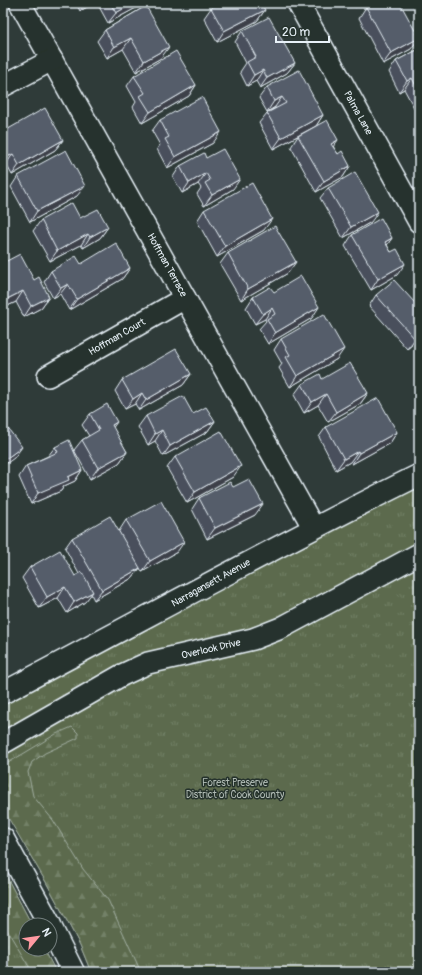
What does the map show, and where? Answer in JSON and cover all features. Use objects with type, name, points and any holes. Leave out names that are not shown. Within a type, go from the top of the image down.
[{"type":"street","name":"Hoffman Terrace","points":[[20,3],[313,527]]},
{"type":"street","name":"Palma Lane","points":[[298,3],[419,222]]},
{"type":"street","points":[[3,86],[52,60]]},
{"type":"street","name":"Hoffman Court","points":[[48,376],[185,298]]},
{"type":"street","name":"Narragansett Avenue","points":[[3,693],[171,605],[313,527],[419,475]]},
{"type":"street","name":"Overlook Drive","points":[[3,743],[122,675],[148,663],[253,640],[281,628],[419,554]]},
{"type":"street","points":[[3,839],[45,917]]},
{"type":"street","points":[[58,942],[73,972]]},
{"type":"green space","name":"Forest Preserve District of Cook County","points":[[419,485],[419,972],[91,972],[80,945],[46,882],[3,808],[3,704]]},
{"type":"green space","points":[[72,727],[78,733],[78,738],[45,753],[32,762],[28,772],[33,796],[53,820],[83,869],[108,900],[141,972],[91,972],[80,945],[46,882],[3,809],[3,766],[56,734]]},
{"type":"green space","points":[[3,870],[28,917],[18,917],[18,957],[48,957],[56,972],[3,972]]},
{"type":"green space","points":[[3,870],[28,917],[18,917],[18,948],[3,923]]},
{"type":"green space","points":[[23,957],[48,957],[56,972],[32,972]]},
{"type":"building","points":[[110,3],[133,3],[116,13]]},
{"type":"building","points":[[220,3],[261,3],[265,10],[224,31],[211,8]]},
{"type":"building","points":[[374,3],[400,3],[419,38],[391,53],[366,7]]},
{"type":"building","points":[[146,6],[169,47],[144,61],[131,38],[114,47],[105,30]]},
{"type":"building","points":[[269,17],[295,63],[267,78],[263,70],[254,75],[247,62],[256,57],[242,31]]},
{"type":"building","points":[[419,49],[419,92],[412,78],[407,81],[396,61]]},
{"type":"building","points":[[176,51],[196,85],[150,112],[140,96],[145,93],[134,76]]},
{"type":"building","points":[[299,70],[323,115],[281,138],[267,113],[286,103],[282,97],[274,101],[267,87]]},
{"type":"building","points":[[202,97],[221,132],[175,157],[165,139],[169,137],[160,120]]},
{"type":"building","points":[[45,108],[63,140],[19,165],[13,154],[3,159],[3,132]]},
{"type":"building","points":[[327,120],[338,140],[331,144],[338,154],[342,151],[350,166],[324,181],[298,136]]},
{"type":"building","points":[[223,149],[240,179],[212,195],[205,183],[210,180],[206,173],[189,183],[180,166],[204,153],[206,158]]},
{"type":"building","points":[[66,150],[85,186],[37,211],[18,176]]},
{"type":"building","points":[[355,172],[378,212],[351,227],[328,188]]},
{"type":"building","points":[[252,183],[272,219],[225,246],[204,210]]},
{"type":"building","points":[[72,203],[80,218],[98,209],[108,227],[90,237],[88,234],[57,251],[41,220]]},
{"type":"building","points":[[381,218],[392,238],[385,242],[391,252],[397,249],[405,264],[378,279],[352,235]]},
{"type":"building","points":[[275,226],[296,262],[248,289],[228,253]]},
{"type":"building","points":[[116,243],[130,268],[77,299],[68,284],[61,288],[51,271],[76,256],[81,264]]},
{"type":"building","points":[[20,254],[34,280],[39,277],[49,297],[31,306],[23,291],[5,300],[3,297],[3,263]]},
{"type":"building","points":[[301,276],[319,307],[275,333],[267,319],[275,314],[272,308],[263,314],[253,297],[270,287],[274,292]]},
{"type":"building","points":[[394,280],[415,303],[419,300],[419,335],[415,339],[376,295]]},
{"type":"building","points":[[324,314],[344,349],[297,376],[286,357],[290,355],[281,339]]},
{"type":"building","points":[[176,349],[191,374],[146,400],[142,393],[133,399],[122,380]]},
{"type":"building","points":[[350,363],[368,393],[336,412],[326,394],[312,402],[302,384],[320,374],[322,379]]},
{"type":"building","points":[[183,396],[193,414],[206,407],[215,421],[170,446],[162,430],[155,434],[146,416]]},
{"type":"building","points":[[378,398],[397,432],[359,453],[358,451],[344,459],[326,427]]},
{"type":"building","points":[[107,404],[117,422],[112,425],[127,452],[98,468],[82,440],[99,430],[90,414]]},
{"type":"building","points":[[3,422],[22,447],[3,461]]},
{"type":"building","points":[[221,431],[241,466],[195,492],[175,457]]},
{"type":"building","points":[[69,440],[82,470],[68,477],[69,480],[38,493],[26,466],[58,452],[55,447]]},
{"type":"building","points":[[249,479],[263,504],[215,528],[199,498],[230,482],[233,487]]},
{"type":"building","points":[[161,501],[184,542],[150,561],[126,520]]},
{"type":"building","points":[[110,516],[140,568],[102,590],[72,538]]},
{"type":"building","points":[[60,550],[75,576],[82,572],[93,592],[74,602],[65,587],[47,597],[30,567]]}]
